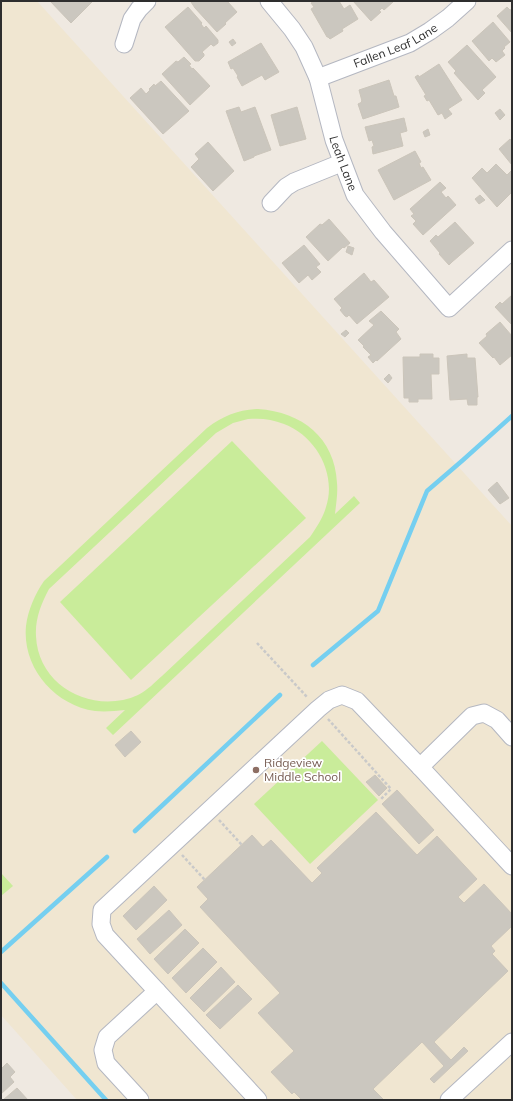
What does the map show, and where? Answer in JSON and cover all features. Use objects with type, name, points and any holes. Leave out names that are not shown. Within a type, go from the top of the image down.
[{"type":"street","points":[[124,44],[132,19],[147,1]]},
{"type":"street","name":"Leah Lane","points":[[269,1],[292,29],[304,47],[318,78],[334,140],[355,195],[383,232],[448,308],[512,250]]},
{"type":"street","name":"Fallen Leaf Lane","points":[[318,78],[410,43],[448,18],[467,1]]},
{"type":"street","points":[[271,204],[286,187],[294,182],[342,163]]},
{"type":"street","points":[[258,1100],[105,935],[101,924],[102,910],[318,709],[329,700],[342,695],[357,702],[512,866]]},
{"type":"street","points":[[420,767],[472,716],[484,713],[497,720],[512,736]]},
{"type":"street","points":[[140,1100],[106,1063],[103,1050],[107,1037],[157,991]]},
{"type":"street","points":[[449,1100],[512,1042]]},
{"type":"path","points":[[210,810],[242,845]]},
{"type":"path","points":[[173,844],[205,880]]},
{"type":"shaded area","name":"Ridgeview Middle School","points":[[1,1],[37,1],[512,526],[512,1100],[77,1100],[1,1015]]},
{"type":"green space","points":[[258,409],[274,411],[302,422],[313,430],[323,441],[330,453],[335,467],[337,499],[335,514],[354,496],[360,503],[113,735],[106,728],[125,710],[95,711],[66,701],[44,682],[35,669],[29,656],[26,641],[26,626],[32,602],[44,581],[207,428],[231,414]],"holes":[[[253,419],[275,421],[295,430],[306,437],[321,458],[326,469],[329,482],[329,494],[323,515],[312,534],[162,676],[142,693],[121,700],[104,701],[87,699],[71,692],[58,682],[47,670],[39,654],[36,624],[41,606],[49,589],[216,433],[233,423]]]},
{"type":"green space","points":[[232,441],[306,518],[131,680],[60,602]]},
{"type":"green space","points":[[322,741],[378,800],[310,864],[254,804]]},
{"type":"green space","points":[[1,873],[13,886],[1,896]]},
{"type":"building","points":[[50,1],[93,1],[71,23]]},
{"type":"building","points":[[227,1],[237,12],[217,32],[195,8],[191,2]]},
{"type":"building","points":[[315,1],[339,1],[344,9],[350,5],[358,19],[330,39],[327,37],[311,9],[314,7],[311,3]]},
{"type":"building","points":[[353,1],[393,2],[384,10],[382,8],[379,11],[381,12],[371,21]]},
{"type":"building","points":[[188,7],[202,23],[201,24],[204,28],[206,26],[218,40],[218,43],[214,46],[211,44],[202,52],[204,56],[199,61],[195,61],[165,27]]},
{"type":"building","points":[[507,7],[510,10],[512,9],[512,33],[497,16]]},
{"type":"building","points":[[493,22],[510,42],[502,51],[505,55],[496,62],[492,58],[489,61],[472,41]]},
{"type":"building","points":[[233,39],[236,43],[232,46],[229,42]]},
{"type":"building","points":[[261,43],[279,72],[265,80],[262,75],[242,86],[237,77],[238,76],[233,68],[231,69],[228,62]]},
{"type":"building","points":[[467,45],[496,77],[482,90],[485,93],[478,100],[454,73],[456,71],[448,62]]},
{"type":"building","points":[[184,57],[191,64],[189,65],[192,69],[193,68],[210,86],[190,105],[162,74],[176,61],[178,62]]},
{"type":"building","points":[[439,64],[462,100],[448,109],[452,114],[445,119],[442,113],[438,115],[429,100],[427,101],[424,96],[426,95],[415,77],[418,75],[419,77]]},
{"type":"building","points":[[389,80],[399,107],[363,119],[358,104],[362,102],[359,90]]},
{"type":"building","points":[[161,81],[189,111],[163,134],[130,98],[141,88],[146,94],[154,84],[155,86]]},
{"type":"building","points":[[239,107],[241,112],[255,107],[271,150],[244,161],[226,111]]},
{"type":"building","points":[[297,107],[306,139],[280,146],[271,115]]},
{"type":"building","points":[[500,109],[505,115],[500,120],[495,113]]},
{"type":"building","points":[[404,118],[407,131],[400,133],[403,146],[373,154],[372,147],[374,146],[372,140],[369,141],[365,127]]},
{"type":"building","points":[[428,129],[430,135],[425,137],[423,132]]},
{"type":"building","points":[[510,139],[512,142],[512,165],[499,149]]},
{"type":"building","points":[[208,142],[234,171],[213,191],[191,167],[199,159],[195,154]]},
{"type":"building","points":[[415,151],[421,162],[419,163],[421,168],[423,167],[431,180],[394,200],[378,170]]},
{"type":"building","points":[[496,164],[507,175],[511,171],[512,172],[512,192],[497,207],[472,178],[482,168],[487,173]]},
{"type":"building","points":[[440,182],[446,188],[441,192],[446,198],[448,196],[456,205],[423,235],[413,224],[416,221],[411,216],[414,214],[410,209]]},
{"type":"building","points":[[480,195],[485,200],[479,204],[475,199]]},
{"type":"building","points":[[329,219],[350,243],[344,248],[343,247],[328,261],[306,237],[320,224],[322,225]]},
{"type":"building","points":[[455,222],[474,243],[449,265],[430,241],[436,235],[438,237]]},
{"type":"building","points":[[304,245],[320,264],[316,267],[321,272],[312,280],[308,275],[299,283],[282,263]]},
{"type":"building","points":[[348,246],[354,248],[352,255],[346,252]]},
{"type":"building","points":[[364,273],[371,282],[374,280],[389,297],[357,324],[349,315],[347,317],[345,316],[340,310],[342,308],[334,299]]},
{"type":"building","points":[[512,295],[512,325],[495,307],[500,302],[502,304]]},
{"type":"building","points":[[381,311],[399,329],[396,332],[401,339],[373,363],[368,357],[371,355],[358,340],[374,325],[369,321]]},
{"type":"building","points":[[500,322],[512,336],[512,355],[500,365],[479,343],[487,336],[486,334]]},
{"type":"building","points":[[346,330],[349,333],[345,337],[341,334]]},
{"type":"building","points":[[420,354],[433,354],[433,358],[439,358],[439,374],[431,374],[432,399],[418,399],[418,402],[409,402],[409,398],[404,398],[403,357],[420,357]]},
{"type":"building","points":[[467,354],[467,358],[475,358],[478,397],[477,405],[468,405],[467,399],[450,400],[447,356]]},
{"type":"building","points":[[389,374],[392,378],[388,383],[384,379]]},
{"type":"building","points":[[497,482],[509,498],[500,504],[488,490]]},
{"type":"building","points":[[131,731],[141,742],[125,757],[115,745]]},
{"type":"building","points":[[375,775],[387,788],[379,796],[366,782]]},
{"type":"building","points":[[397,790],[434,830],[419,844],[382,804]]},
{"type":"building","points":[[376,812],[417,855],[437,836],[477,879],[458,897],[464,903],[484,884],[512,914],[512,926],[491,946],[495,951],[492,954],[508,971],[434,1042],[451,1060],[464,1047],[468,1051],[434,1083],[430,1079],[444,1066],[422,1042],[373,1089],[384,1100],[302,1100],[294,1092],[292,1094],[271,1072],[294,1051],[258,1013],[280,993],[200,907],[208,899],[197,887],[252,835],[263,847],[271,840],[312,883],[322,873],[317,868]]},
{"type":"building","points":[[154,886],[167,900],[136,930],[123,916]]},
{"type":"building","points":[[169,910],[182,925],[150,954],[137,939]]},
{"type":"building","points":[[185,929],[199,943],[168,974],[154,959]]},
{"type":"building","points":[[203,948],[217,962],[186,993],[172,978]]},
{"type":"building","points":[[221,967],[235,982],[204,1012],[190,998]]},
{"type":"building","points":[[238,985],[252,999],[220,1029],[206,1015]]},
{"type":"building","points":[[7,1063],[15,1072],[10,1077],[14,1082],[1,1094],[1,1067],[2,1068]]},
{"type":"building","points":[[17,1088],[28,1100],[3,1100]]},
{"type":"waterway","points":[[313,665],[378,611],[427,491],[512,416]]},
{"type":"waterway","points":[[135,831],[280,695]]},
{"type":"waterway","points":[[1,952],[107,857]]},
{"type":"waterway","points":[[1,983],[106,1100]]},
{"type":"place","name":"Ridgeview Middle School","points":[[256,770]]}]
